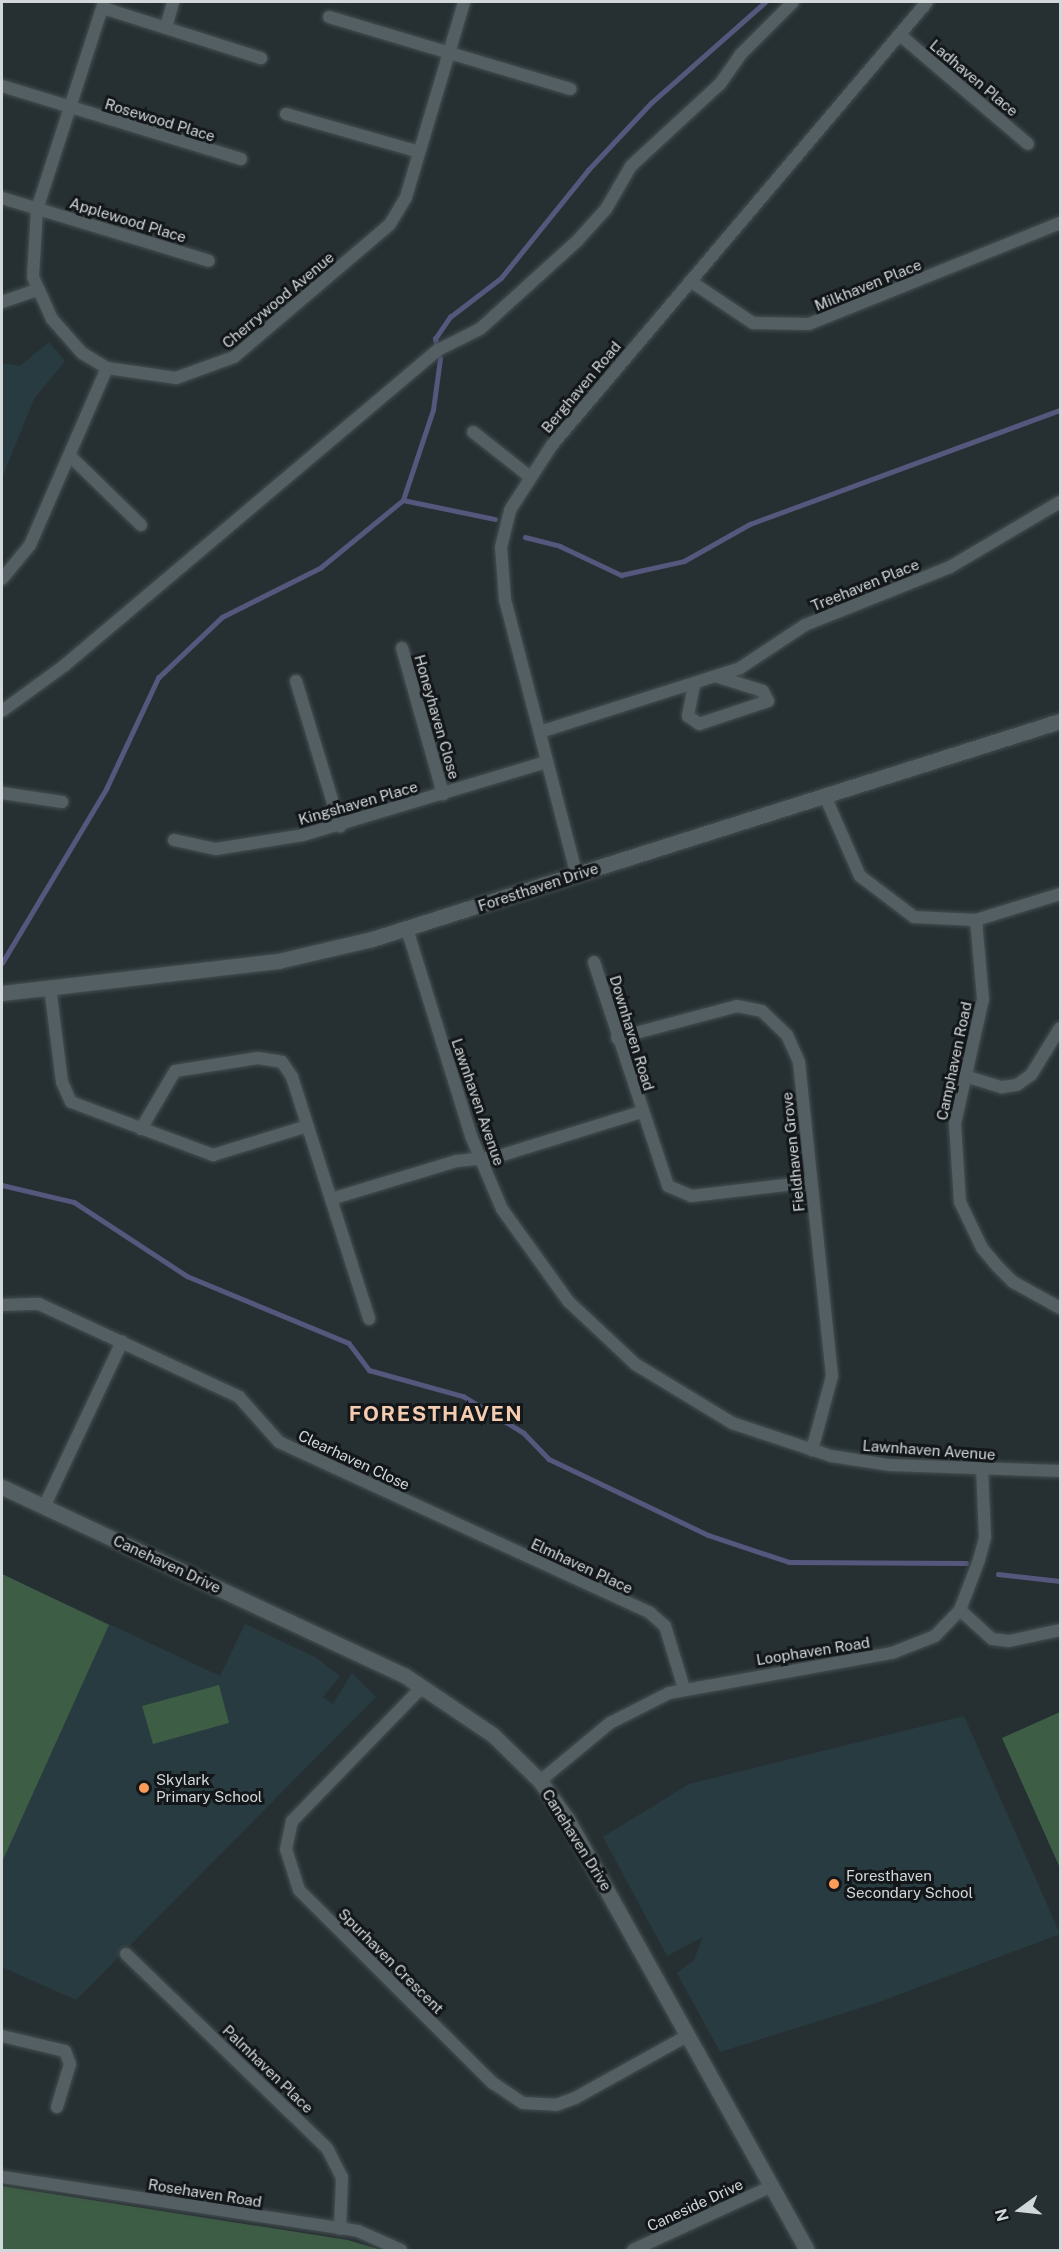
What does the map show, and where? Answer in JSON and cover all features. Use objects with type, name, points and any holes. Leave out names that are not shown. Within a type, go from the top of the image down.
[{"type":"street","points":[[166,27],[173,2]]},
{"type":"street","name":"Cherrywood Avenue","points":[[104,5],[37,209],[31,256],[36,290],[64,336],[107,368],[176,378],[234,357],[390,224],[406,197],[464,2]]},
{"type":"street","points":[[2,711],[65,665],[438,350],[480,329],[577,241],[606,209],[631,166],[720,84],[740,55],[793,2]]},
{"type":"street","name":"Berghaven Road","points":[[577,876],[500,571],[505,526],[529,476],[690,281],[927,2]]},
{"type":"street","points":[[104,5],[261,58]]},
{"type":"street","points":[[329,17],[570,89]]},
{"type":"street","name":"Ladhaven Place","points":[[900,35],[1029,144]]},
{"type":"street","name":"Rosewood Place","points":[[2,86],[241,159]]},
{"type":"street","points":[[286,114],[419,152]]},
{"type":"street","points":[[2,198],[37,209]]},
{"type":"street","name":"Applewood Place","points":[[37,209],[209,261]]},
{"type":"street","name":"Milkhaven Place","points":[[690,281],[753,323],[799,326],[831,318],[1060,224]]},
{"type":"street","points":[[2,302],[36,290]]},
{"type":"street","points":[[2,579],[21,561],[70,456],[107,368]]},
{"type":"street","points":[[473,432],[529,476]]},
{"type":"street","points":[[70,456],[141,525]]},
{"type":"street","name":"Treehaven Place","points":[[540,732],[718,677],[837,610],[967,558],[1060,502]]},
{"type":"street","name":"Honeyhaven Close","points":[[402,648],[443,794]]},
{"type":"street","points":[[694,685],[688,716],[699,724],[768,700],[763,691],[718,677]]},
{"type":"street","points":[[296,681],[340,826]]},
{"type":"street","name":"Foresthaven Drive","points":[[2,993],[278,961],[407,929],[1060,721]]},
{"type":"street","name":"Kingshaven Place","points":[[174,840],[216,849],[250,846],[340,826],[547,762]]},
{"type":"street","points":[[2,793],[62,802]]},
{"type":"street","points":[[825,796],[848,857],[871,888],[914,917],[976,920],[1060,894]]},
{"type":"street","name":"Camphaven Road","points":[[976,920],[983,999],[955,1123],[954,1167],[969,1225],[1012,1281],[1060,1308]]},
{"type":"street","name":"Lawnhaven Avenue","points":[[407,929],[481,1161],[526,1246],[603,1337],[687,1400],[764,1436],[812,1450],[881,1464],[1060,1471]]},
{"type":"street","name":"Downhaven Road","points":[[594,962],[662,1179],[677,1192],[691,1196],[812,1182]]},
{"type":"street","points":[[50,987],[67,1098],[141,1129],[220,1155],[307,1126]]},
{"type":"street","name":"Fieldhaven Grove","points":[[617,1038],[737,1006],[774,1018],[799,1062],[832,1376],[812,1450]]},
{"type":"street","points":[[965,1076],[1002,1087],[1017,1085],[1031,1075],[1060,1028]]},
{"type":"street","points":[[141,1129],[175,1071],[258,1058],[277,1059],[286,1067],[307,1126],[369,1319]]},
{"type":"street","name":"Downhaven Road","points":[[331,1199],[448,1164],[481,1161],[641,1112]]},
{"type":"street","name":"Clearhaven Close","points":[[2,1305],[39,1304],[248,1402],[279,1442],[425,1510]]},
{"type":"street","points":[[44,1507],[122,1342]]},
{"type":"street","name":"Loophaven Road","points":[[540,1780],[610,1723],[684,1688],[909,1649],[935,1636],[960,1610],[984,1537],[982,1469]]},
{"type":"street","name":"Canehaven Drive","points":[[2,1487],[423,1686],[493,1735],[540,1780],[601,1877],[687,2037],[807,2250]]},
{"type":"street","name":"Elmhaven Place","points":[[425,1510],[660,1620],[684,1688]]},
{"type":"street","points":[[960,1610],[992,1639],[1010,1641],[1060,1630]]},
{"type":"street","name":"Spurhaven Crescent","points":[[423,1686],[292,1821],[286,1849],[299,1890],[493,2083],[523,2103],[556,2105],[575,2098],[687,2037]]},
{"type":"street","name":"Palmhaven Place","points":[[126,1954],[327,2148],[342,2177],[340,2229]]},
{"type":"street","points":[[2,2036],[65,2051],[70,2064],[57,2107]]},
{"type":"street","name":"Rosehaven Road","points":[[2,2177],[340,2229],[371,2235],[401,2250]]},
{"type":"street","name":"Caneside Drive","points":[[633,2250],[770,2187]]},
{"type":"shaded area","points":[[49,342],[65,361],[34,399],[2,478],[2,363],[20,366]]},
{"type":"shaded area","name":"Skylark Primary School","points":[[2,1574],[220,1676],[245,1624],[315,1657],[340,1676],[323,1697],[333,1704],[352,1673],[376,1697],[76,2000],[2,1967]]},
{"type":"shaded area","name":"Foresthaven Secondary School","points":[[964,1716],[1060,1934],[879,2002],[720,2052],[677,1973],[694,1960],[703,1937],[667,1956],[603,1837],[689,1784]]},
{"type":"green space","points":[[2,1574],[109,1625],[2,1862]]},
{"type":"green space","points":[[219,1685],[229,1723],[153,1744],[142,1706]]},
{"type":"green space","points":[[1060,1712],[1060,1868],[1002,1738]]},
{"type":"green space","points":[[2,2186],[348,2240],[381,2250],[2,2250]]},
{"type":"waterway","points":[[403,500],[433,410],[440,359],[435,339],[450,317],[501,278],[588,170],[651,103],[765,2]]},
{"type":"waterway","points":[[525,537],[560,546],[621,575],[684,561],[750,524],[1060,410]]},
{"type":"waterway","points":[[2,963],[106,789],[158,678],[222,617],[320,568],[403,500],[495,519]]},
{"type":"waterway","points":[[2,1185],[74,1202],[187,1276],[349,1343],[369,1370],[463,1396],[524,1433],[549,1459],[708,1535],[789,1562],[966,1563]]},
{"type":"waterway","points":[[998,1574],[1060,1581]]},
{"type":"place","name":"Skylark Primary School","points":[[144,1788]]},
{"type":"place","name":"Foresthaven Secondary School","points":[[834,1884]]},
{"type":"district","name":"FORESTHAVEN","points":[[436,1414]]}]
